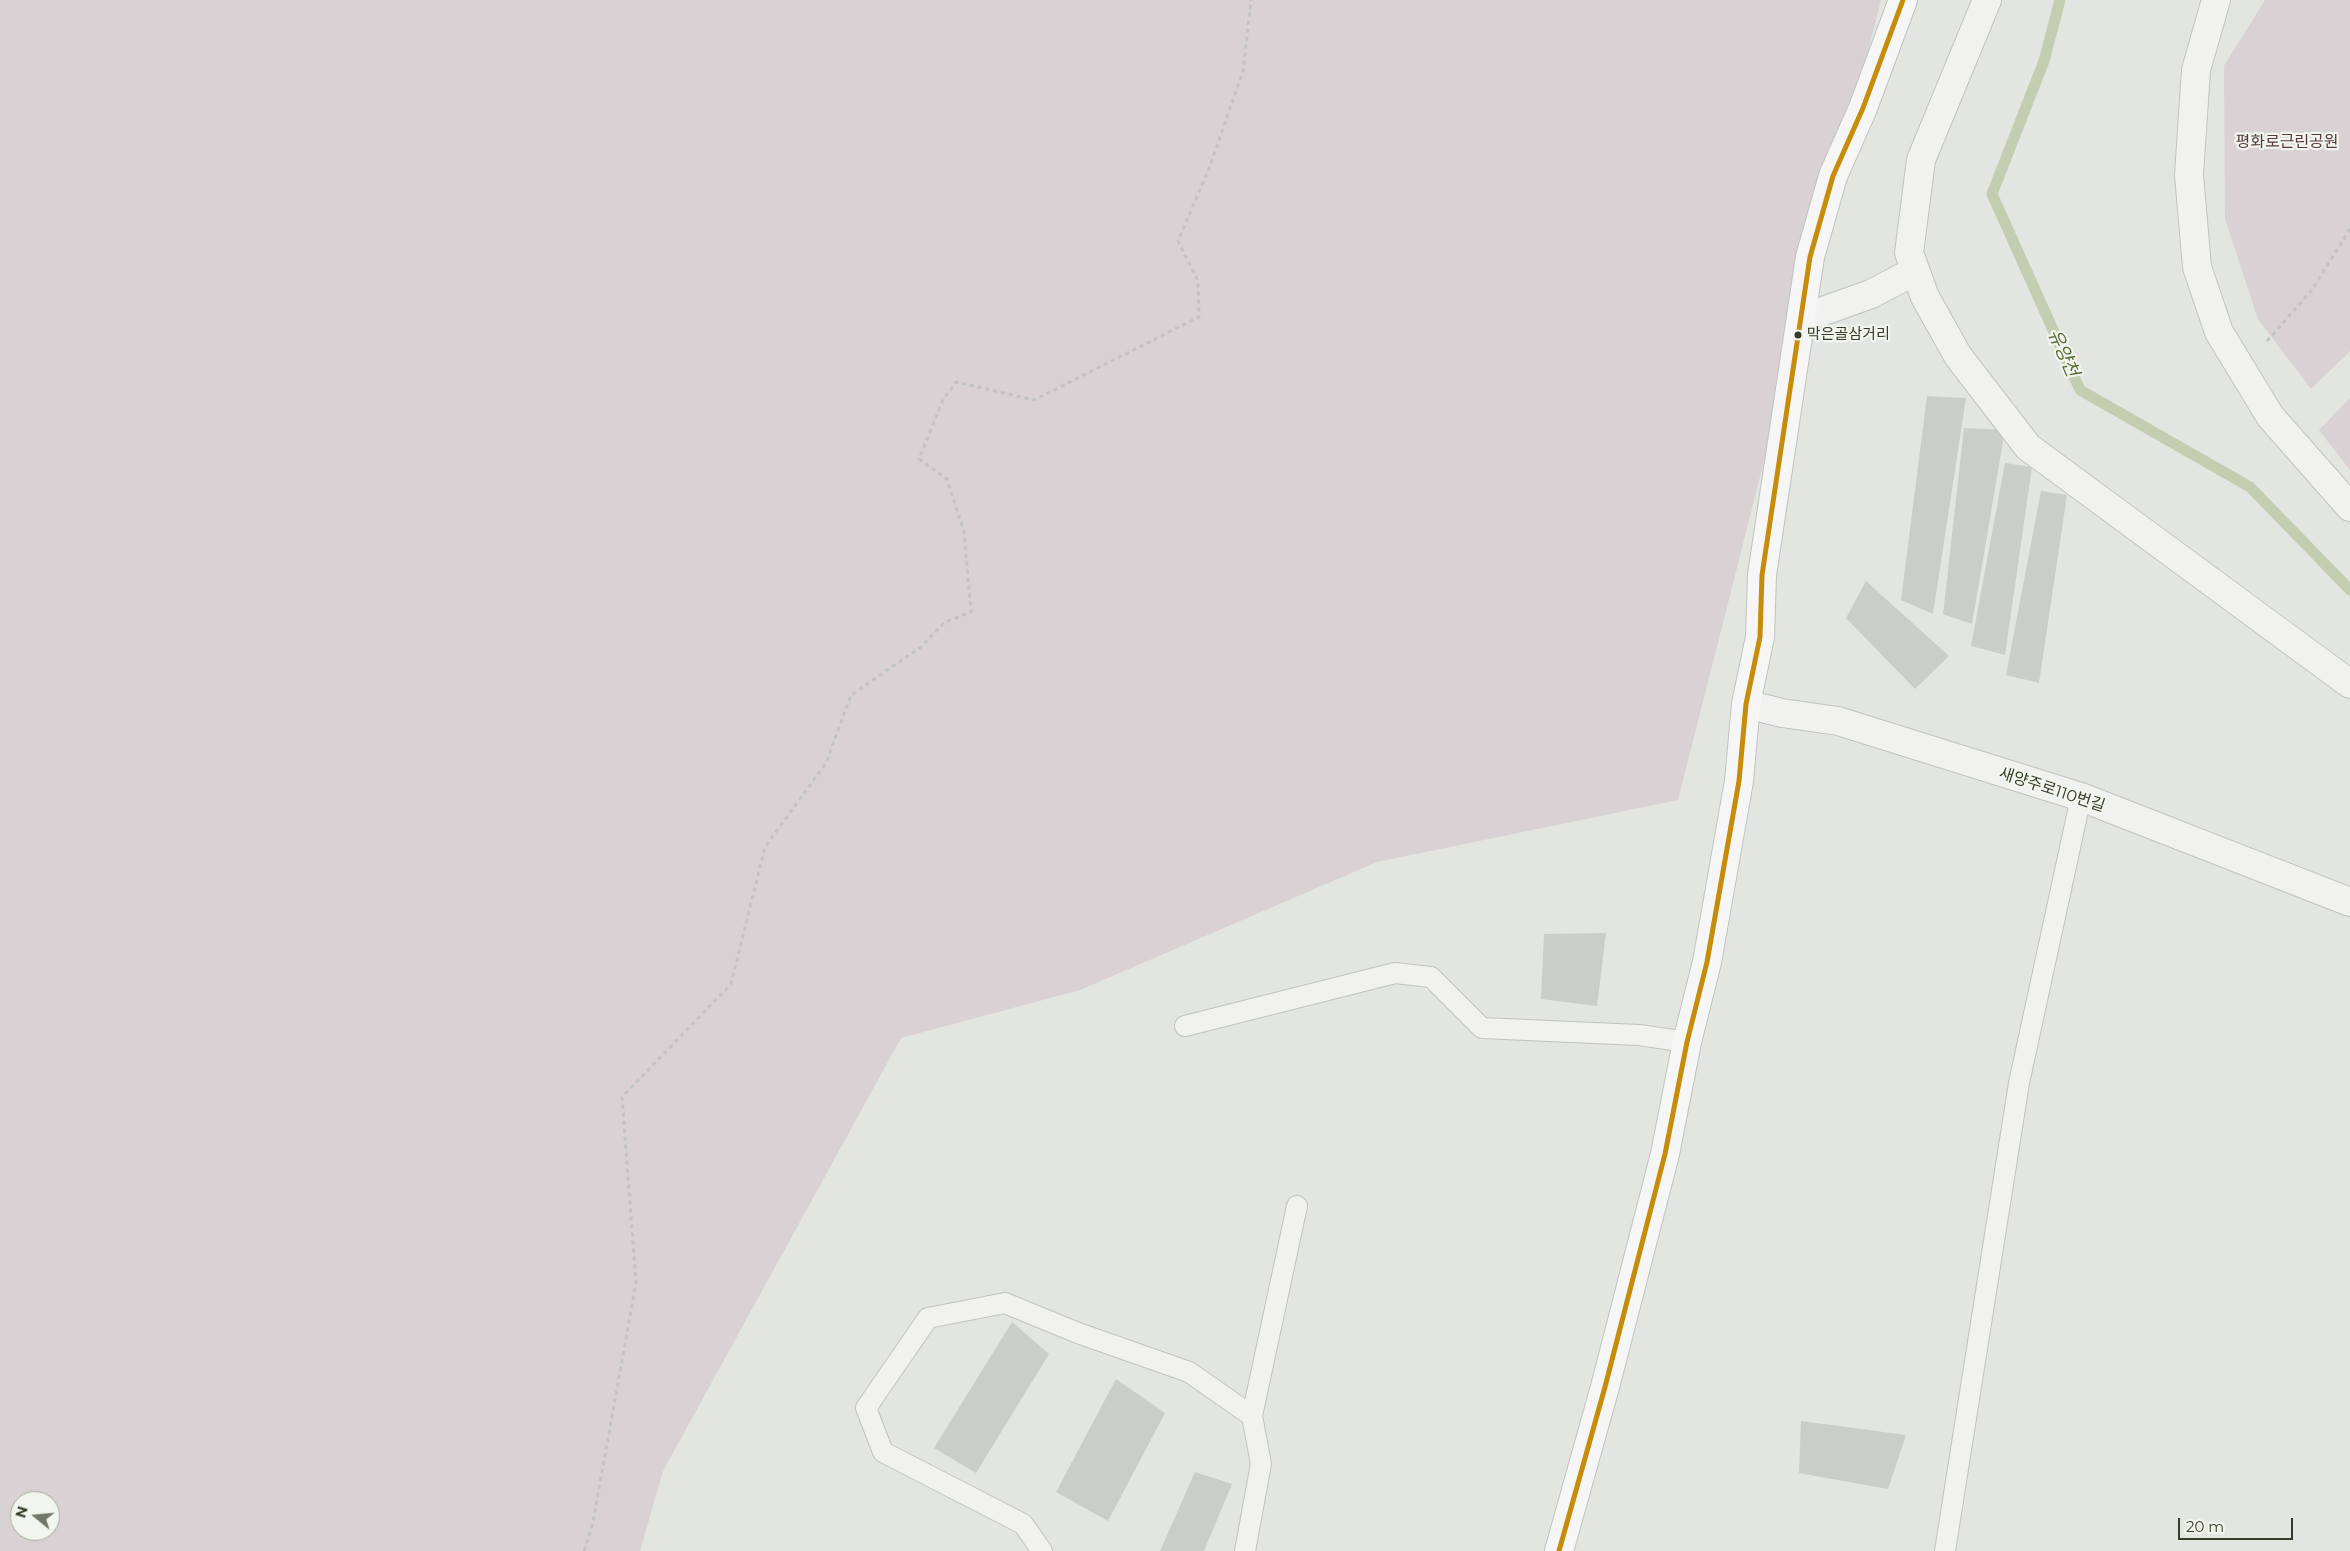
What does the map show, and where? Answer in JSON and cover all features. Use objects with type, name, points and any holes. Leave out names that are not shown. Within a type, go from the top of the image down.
[{"type":"main road","points":[[1559,1551],[1666,1154],[1687,1042],[1707,962],[1739,781],[1746,704],[1760,638],[1762,576],[1810,257],[1833,176],[1862,108],[1903,0]]},
{"type":"street","points":[[1986,0],[1921,160],[1909,253],[1925,297],[1958,356],[2028,447],[2350,684]]},
{"type":"street","points":[[2216,0],[2196,70],[2190,175],[2197,267],[2219,332],[2270,416],[2350,507]]},
{"type":"street","points":[[1801,319],[1871,294],[1916,270]]},
{"type":"street","name":"새양주로110번길","points":[[1746,704],[1782,713],[1838,721],[2080,797],[2350,902]]},
{"type":"lane","points":[[1945,1551],[2019,1084],[2080,797]]},
{"type":"lane","points":[[1185,1026],[1395,973],[1431,977],[1482,1028],[1639,1035],[1687,1042]]},
{"type":"lane","points":[[1245,1551],[1261,1464],[1252,1416],[1297,1206]]},
{"type":"lane","points":[[1042,1551],[1023,1524],[883,1452],[866,1408],[928,1318],[1005,1303],[1078,1333],[1189,1372],[1252,1416]]},
{"type":"path","points":[[584,1551],[593,1522],[636,1283],[622,1097],[731,984],[765,847],[826,763],[851,695],[921,647],[945,622],[972,612],[964,532],[947,479],[919,459],[943,400],[956,382],[1034,400],[1199,317],[1198,281],[1178,241],[1210,166],[1243,71],[1251,0]]},
{"type":"path","points":[[2267,341],[2312,290],[2350,229]]},
{"type":"green space","points":[[0,0],[1881,0],[1678,800],[1377,862],[1080,990],[901,1038],[663,1471],[640,1551],[0,1551]]},
{"type":"green space","name":"평화로근린공원","points":[[2265,0],[2350,0],[2350,351],[2311,389],[2258,319],[2225,219],[2224,66]]},
{"type":"green space","points":[[2350,398],[2350,470],[2319,430]]},
{"type":"building","points":[[1927,396],[1966,398],[1933,614],[1901,600]]},
{"type":"building","points":[[1964,428],[2005,430],[1972,624],[1943,614]]},
{"type":"building","points":[[2005,463],[2032,467],[2005,655],[1971,646]]},
{"type":"building","points":[[2041,491],[2067,495],[2039,683],[2006,675]]},
{"type":"building","points":[[1866,581],[1949,656],[1915,689],[1846,618]]},
{"type":"building","points":[[1606,933],[1597,1006],[1541,999],[1544,934]]},
{"type":"building","points":[[1012,1322],[1049,1354],[976,1473],[934,1448]]},
{"type":"building","points":[[1116,1379],[1165,1413],[1108,1521],[1056,1492]]},
{"type":"building","points":[[1801,1421],[1906,1435],[1888,1489],[1799,1473]]},
{"type":"building","points":[[1195,1472],[1232,1484],[1204,1551],[1160,1551]]},
{"type":"waterway","name":"유양천","points":[[2060,0],[2044,61],[1992,194],[2080,390],[2250,487],[2350,590]]},
{"type":"transit line","points":[[1559,1551],[1605,1387],[1665,1154],[1687,1042],[1707,962],[1739,781],[1746,704],[1760,637],[1762,575],[1810,257],[1833,176],[1863,108],[1903,0]]},
{"type":"place","name":"막은골삼거리","points":[[1798,335]]}]
